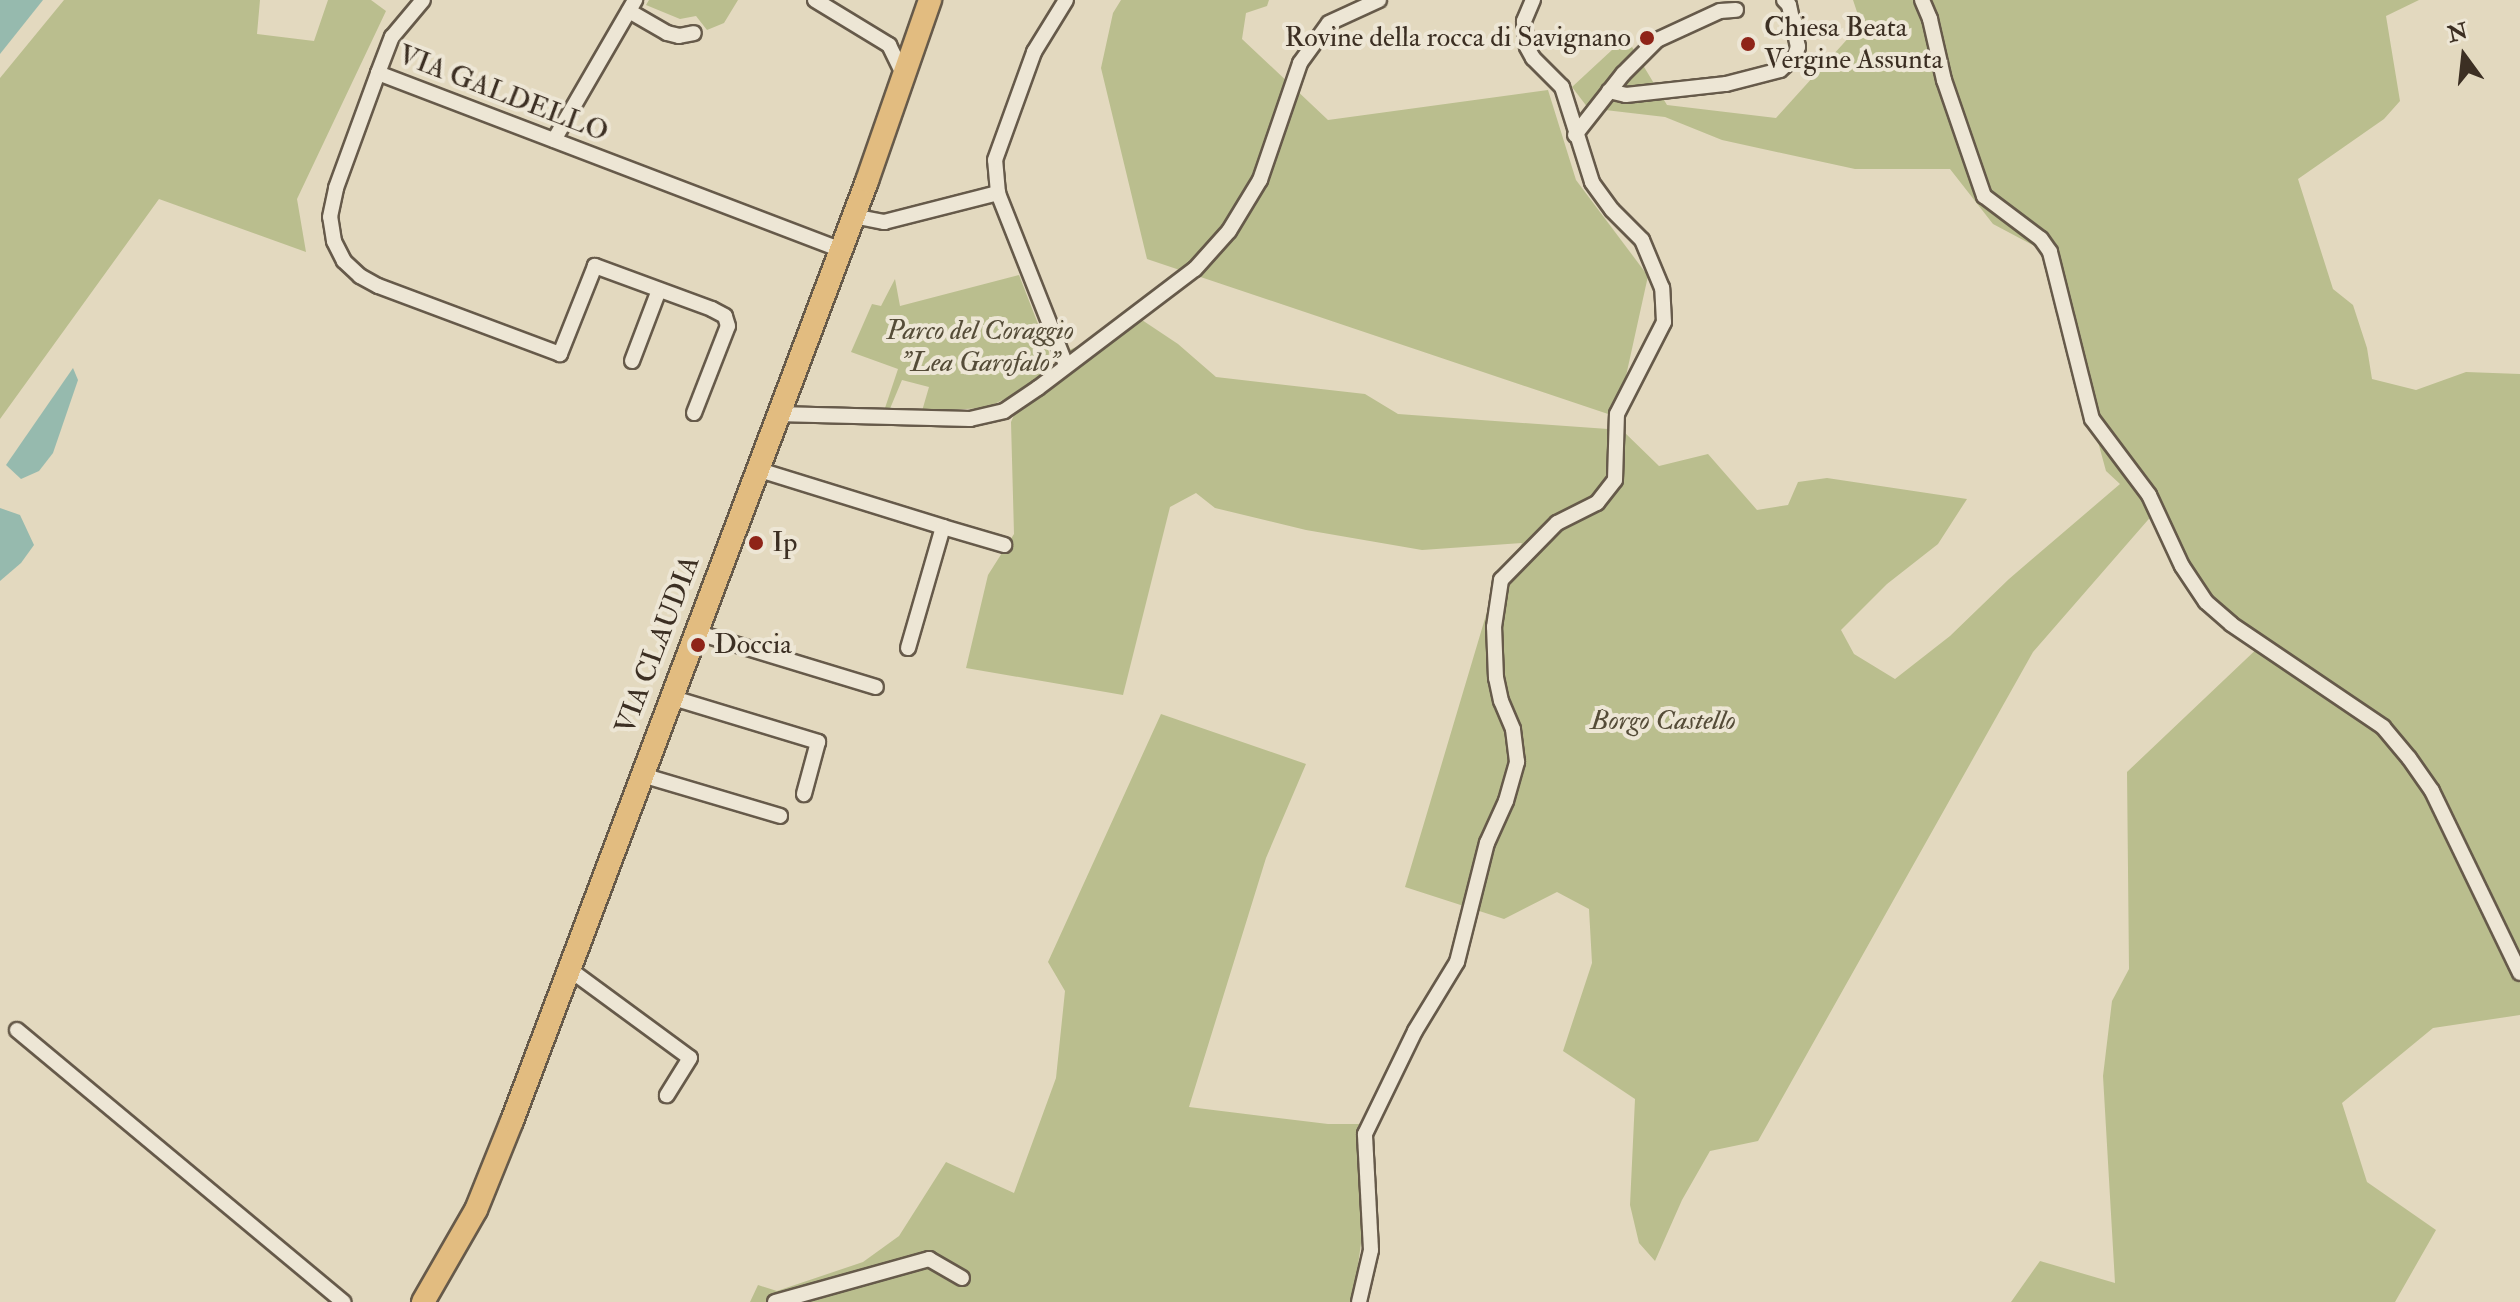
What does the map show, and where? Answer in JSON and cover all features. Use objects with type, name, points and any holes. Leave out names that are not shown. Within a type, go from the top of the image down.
[{"type":"main road","name":"VIA CLAUDIA","points":[[426,1301],[476,1210],[853,216],[930,0]]},
{"type":"street","points":[[378,73],[392,37],[423,0]]},
{"type":"street","points":[[815,0],[889,45],[903,76]]},
{"type":"street","points":[[1066,0],[1034,52],[995,160],[998,193],[1066,365]]},
{"type":"street","points":[[777,414],[970,419],[1004,411],[1195,269],[1229,231],[1260,180],[1300,63],[1329,23],[1379,0]]},
{"type":"street","points":[[1359,1302],[1371,1250],[1365,1134],[1415,1031],[1457,962],[1487,843],[1506,801],[1517,762],[1513,729],[1501,701],[1496,678],[1494,627],[1501,580],[1557,523],[1597,503],[1615,480],[1617,414],[1664,322],[1662,288],[1642,240],[1612,210],[1592,182],[1562,87],[1533,58],[1527,47],[1524,21],[1533,0]]},
{"type":"street","points":[[1609,91],[1626,95],[1726,84],[1780,70],[1794,58],[1798,47],[1789,5],[1784,0]]},
{"type":"street","points":[[1922,0],[1930,19],[1944,80],[1984,196],[2041,239],[2050,252],[2092,419],[2149,495],[2182,566],[2206,602],[2231,624],[2372,718],[2409,758],[2432,791],[2520,973]]},
{"type":"street","points":[[554,140],[632,5],[667,33],[679,36],[694,33]]},
{"type":"street","points":[[1575,135],[1609,91],[1657,40],[1720,11],[1736,10]]},
{"type":"street","points":[[889,45],[915,42]]},
{"type":"street","name":"VIA GALDELLO","points":[[694,413],[728,321],[712,309],[595,266],[560,354],[360,276],[344,261],[334,241],[330,217],[336,188],[378,73],[839,249]]},
{"type":"street","points":[[853,216],[884,222],[998,193]]},
{"type":"street","points":[[632,361],[659,290]]},
{"type":"street","points":[[756,469],[1004,545]]},
{"type":"street","points":[[908,648],[943,527]]},
{"type":"street","points":[[695,632],[876,687]]},
{"type":"street","points":[[670,697],[818,742],[804,794]]},
{"type":"street","points":[[642,775],[780,816]]},
{"type":"street","points":[[569,969],[690,1058],[667,1095]]},
{"type":"street","points":[[17,1030],[344,1302]]},
{"type":"street","points":[[775,1302],[929,1259],[962,1278]]},
{"type":"green space","points":[[64,0],[260,0],[257,34],[314,41],[328,0],[371,0],[386,11],[297,199],[306,252],[159,199],[0,419],[0,78]]},
{"type":"green space","points":[[649,0],[738,0],[724,23],[707,30],[696,16],[680,19],[646,5]]},
{"type":"green space","points":[[1121,0],[1269,0],[1267,6],[1246,13],[1242,39],[1328,120],[1548,90],[1576,180],[1648,276],[1617,417],[1147,259],[1101,68],[1113,13]]},
{"type":"green space","name":"Borgo Castello","points":[[1853,0],[2419,0],[2386,16],[2400,101],[2384,119],[2298,179],[2333,289],[2353,305],[2367,348],[2372,379],[2416,390],[2466,372],[2520,374],[2520,1015],[2433,1028],[2342,1103],[2367,1182],[2436,1230],[2395,1302],[2011,1302],[2040,1261],[2115,1283],[2103,1076],[2112,1001],[2129,969],[2127,772],[2263,643],[2199,605],[2154,513],[2033,652],[1758,1141],[1710,1151],[1682,1200],[1655,1261],[1639,1243],[1630,1205],[1635,1099],[1563,1051],[1592,963],[1589,909],[1557,892],[1504,919],[1405,887],[1489,605],[1522,543],[1422,550],[1306,530],[1215,508],[1196,493],[1170,507],[1123,695],[966,668],[988,575],[1014,534],[1011,422],[1025,389],[986,408],[922,411],[929,387],[902,380],[889,411],[884,411],[898,369],[851,352],[872,304],[881,306],[895,279],[900,306],[1019,275],[1049,352],[1047,370],[1069,350],[1142,320],[1178,344],[1216,377],[1365,394],[1398,414],[1622,430],[1659,466],[1708,454],[1757,510],[1788,505],[1798,482],[1827,478],[1967,499],[1938,544],[1887,584],[1841,630],[1854,654],[1895,679],[1950,636],[2009,579],[2120,484],[2106,471],[2046,252],[1993,224],[1950,169],[1855,169],[1722,140],[1665,117],[1588,108],[1572,87],[1626,37],[1667,105],[1776,118],[1861,24]]},
{"type":"green space","points":[[1161,714],[1306,764],[1266,858],[1189,1107],[1328,1124],[1363,1124],[1362,1236],[1353,1302],[750,1302],[758,1285],[777,1291],[863,1262],[899,1236],[946,1162],[1014,1193],[1056,1078],[1065,991],[1048,962]]},
{"type":"water","points":[[0,0],[43,0],[0,54]]},
{"type":"water","points":[[73,368],[78,380],[53,453],[39,471],[21,479],[6,465]]},
{"type":"water","points":[[0,508],[20,515],[34,545],[21,563],[0,581]]},
{"type":"place","name":"Rovine della rocca di Savignano","points":[[1647,38]]},
{"type":"place","name":"Chiesa Beata Vergine Assunta","points":[[1748,44]]},
{"type":"place","name":"Ip","points":[[756,543]]},
{"type":"place","name":"Doccia","points":[[698,645]]},
{"type":"park label","name":"Parco del Coraggio \"Lea Garofalo\"","points":[[980,347]]}]
